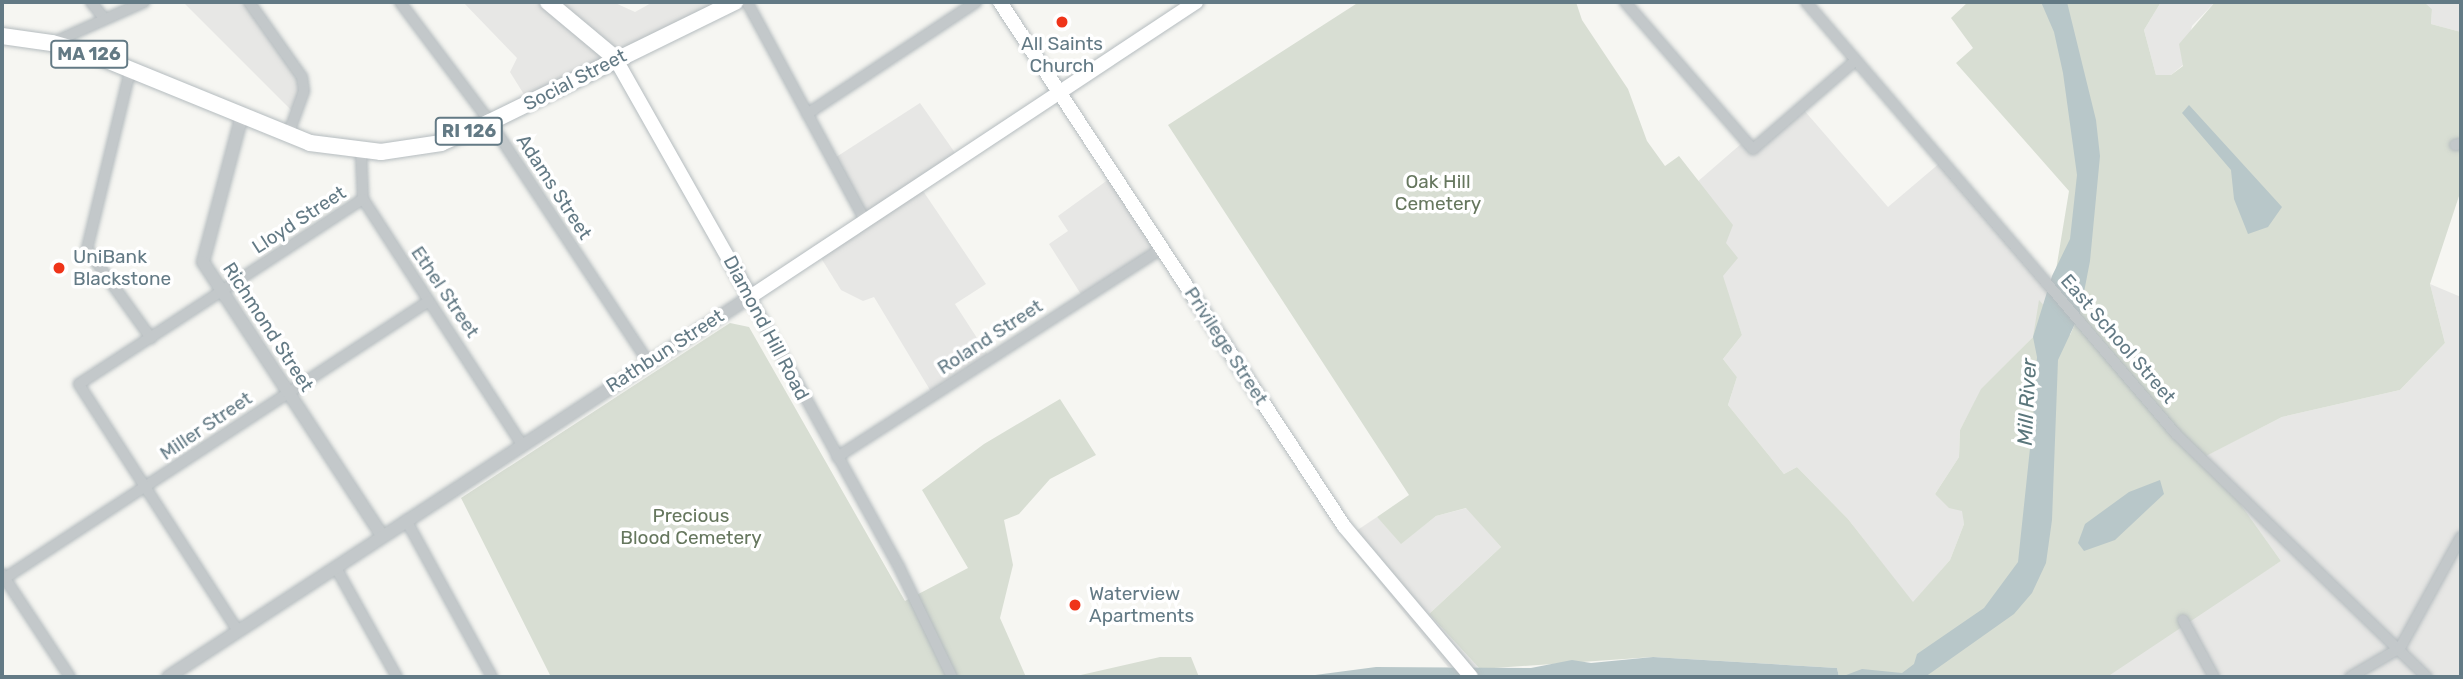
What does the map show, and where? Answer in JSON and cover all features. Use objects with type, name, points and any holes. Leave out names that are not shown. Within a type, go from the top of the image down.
[{"type":"main road","name":"Diamond Hill Road","points":[[548,2],[615,58],[750,297]]},
{"type":"main road","name":"Social Street","points":[[130,71],[241,119],[310,143],[361,152],[441,143],[490,122],[615,58],[735,2]]},
{"type":"main road","name":"Privilege Street","points":[[1000,2],[1344,526],[1471,677]]},
{"type":"main road","name":"Rathbun Street","points":[[750,297],[1059,93],[1178,7],[1196,2]]},
{"type":"main road","name":"MA 126","points":[[2,36],[52,43],[130,71]]},
{"type":"street","points":[[91,2],[104,18]]},
{"type":"street","points":[[52,43],[144,2]]},
{"type":"street","points":[[249,2],[302,77],[304,91],[288,135]]},
{"type":"street","name":"Adams Street","points":[[400,2],[490,122],[648,362]]},
{"type":"street","points":[[747,2],[865,220]]},
{"type":"street","points":[[807,114],[976,2]]},
{"type":"street","points":[[1625,2],[1753,149],[1856,60]]},
{"type":"street","name":"East School Street","points":[[1806,2],[2048,285],[2228,488],[2400,648],[2427,677]]},
{"type":"street","points":[[130,71],[88,249],[151,338]]},
{"type":"street","name":"Richmond Street","points":[[241,119],[203,262],[382,536]]},
{"type":"street","points":[[361,152],[363,199]]},
{"type":"street","name":"Lloyd Street","points":[[146,487],[79,384],[363,199]]},
{"type":"street","name":"Ethel Street","points":[[363,199],[522,445]]},
{"type":"street","name":"Roland Street","points":[[837,457],[1162,248]]},
{"type":"street","name":"Rathbun Street","points":[[168,677],[750,297]]},
{"type":"street","name":"Diamond Hill Road","points":[[750,297],[899,567],[952,677]]},
{"type":"street","name":"Miller Street","points":[[3,578],[429,301]]},
{"type":"street","points":[[146,487],[238,631]]},
{"type":"street","points":[[406,520],[492,677]]},
{"type":"street","points":[[2350,677],[2400,648],[2461,537]]},
{"type":"street","points":[[336,568],[397,677]]},
{"type":"street","points":[[3,578],[70,677]]},
{"type":"street","points":[[2183,620],[2214,677]]},
{"type":"shaded area","points":[[183,2],[251,2],[304,72],[295,114]]},
{"type":"shaded area","points":[[463,2],[552,2],[615,55],[528,101],[510,72],[517,58]]},
{"type":"shaded area","points":[[561,2],[613,2],[635,12],[653,2],[737,2],[622,54]]},
{"type":"shaded area","points":[[2041,2],[2067,2],[2096,120],[2100,156],[2090,261],[2080,313],[2058,360],[2052,520],[2046,563],[2032,593],[2014,614],[1925,677],[1841,677],[1862,669],[1902,673],[1914,664],[1917,654],[1984,608],[2018,562],[2033,420],[2037,357],[2033,337],[2052,276],[2070,239],[2077,175],[2063,73],[2054,32]]},
{"type":"shaded area","points":[[2161,2],[2215,2],[2192,26],[2183,65],[2171,75],[2156,75],[2144,30]]},
{"type":"shaded area","points":[[2424,2],[2461,2],[2461,32],[2431,24],[2432,9]]},
{"type":"shaded area","points":[[920,103],[958,157],[919,185],[986,284],[955,304],[990,358],[933,395],[874,297],[863,301],[841,290],[816,250],[863,221],[830,161]]},
{"type":"shaded area","points":[[2189,105],[2282,207],[2268,227],[2248,234],[2234,199],[2231,170],[2182,113]]},
{"type":"shaded area","points":[[1803,109],[1888,207],[1941,162],[2049,290],[2033,337],[1982,389],[1960,430],[1959,457],[1935,494],[1963,511],[1964,524],[1950,560],[1913,603],[1848,519],[1797,467],[1784,474],[1728,405],[1737,377],[1723,359],[1742,335],[1722,276],[1726,243],[1696,183],[1749,137],[1757,147]]},
{"type":"shaded area","points":[[1116,174],[1164,248],[1084,299],[1049,244],[1068,231],[1058,216]]},
{"type":"shaded area","points":[[2430,284],[2461,297],[2461,677],[2096,677],[2281,561],[2205,456],[2282,417],[2400,390],[2445,343]]},
{"type":"shaded area","points":[[2160,480],[2164,494],[2115,540],[2084,551],[2078,543],[2085,524],[2129,492]]},
{"type":"shaded area","points":[[1467,508],[1501,547],[1429,614],[1480,669],[1448,667],[1344,539],[1377,517],[1401,543],[1436,516]]},
{"type":"shaded area","points":[[1653,657],[1837,668],[1839,677],[1300,677],[1376,667],[1531,668],[1572,660],[1591,663]]},
{"type":"green space","name":"Oak Hill Cemetery","points":[[1359,2],[1576,2],[1582,20],[1628,89],[1647,141],[1665,166],[1679,156],[1733,225],[1726,243],[1738,258],[1723,276],[1742,335],[1723,359],[1737,377],[1728,405],[1784,474],[1797,467],[1848,519],[1913,602],[1950,560],[1964,524],[1962,511],[1949,508],[1935,494],[1959,457],[1960,430],[1981,389],[2033,337],[2039,300],[2070,335],[2080,313],[2054,282],[2069,191],[1956,63],[1973,48],[1951,18],[1968,2],[2161,2],[2144,30],[2156,75],[2171,75],[2183,66],[2179,44],[2215,2],[2424,2],[2432,9],[2431,24],[2461,32],[2461,190],[2430,284],[2445,343],[2400,390],[2282,417],[2206,456],[2281,561],[2107,677],[1839,677],[1837,668],[1653,657],[1480,669],[1429,614],[1501,547],[1466,508],[1436,516],[1401,544],[1377,517],[1409,495],[1168,125]]},
{"type":"green space","name":"Precious Blood Cemetery","points":[[730,323],[749,327],[905,601],[968,568],[922,490],[984,444],[1060,399],[1096,455],[1050,479],[1019,514],[1004,520],[1013,565],[1000,618],[1026,677],[551,677],[461,498]]},
{"type":"green space","points":[[1160,657],[1191,657],[1199,677],[1072,677]]},
{"type":"place","name":"All Saints Church","points":[[1062,22]]},
{"type":"place","name":"UniBank Blackstone","points":[[59,268]]},
{"type":"place","name":"Waterview Apartments","points":[[1075,605]]},
{"type":"water label","name":"Mill River","points":[[2027,402]]}]
